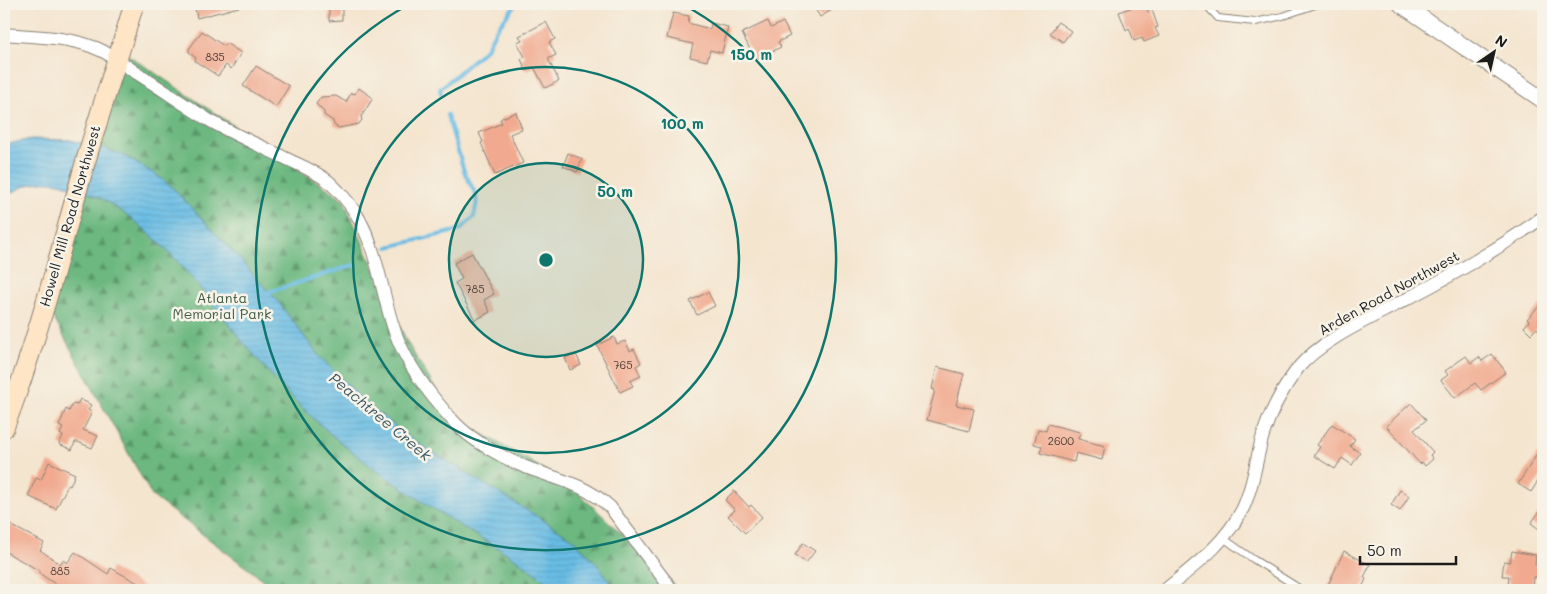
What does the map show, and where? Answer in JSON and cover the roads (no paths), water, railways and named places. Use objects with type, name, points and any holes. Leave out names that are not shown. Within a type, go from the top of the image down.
[{"type":"main road","name":"Howell Mill Road Northwest","points":[[4,428],[64,242],[105,95],[134,4]]},
{"type":"street","points":[[1401,4],[1543,100]]},
{"type":"street","points":[[4,34],[75,41],[95,48],[117,60],[208,119],[312,171],[327,181],[340,193],[356,213],[369,241],[400,345],[432,396],[458,426],[490,449],[518,464],[583,487],[599,497],[610,507],[672,590]]},
{"type":"street","name":"Arden Road Northwest","points":[[1166,590],[1207,555],[1236,521],[1249,492],[1269,418],[1299,367],[1312,354],[1328,343],[1503,246],[1543,217]]},
{"type":"lane","points":[[1206,4],[1218,18],[1255,22],[1283,16],[1318,4]]},
{"type":"lane","points":[[1223,538],[1302,590]]},
{"type":"lane","points":[[1538,590],[1543,585]]},
{"type":"water","name":"Peachtree Creek","points":[[31,139],[70,140],[107,149],[125,156],[158,176],[173,188],[235,254],[277,300],[319,356],[368,405],[413,440],[572,538],[599,566],[615,590],[553,590],[523,564],[421,500],[351,451],[300,406],[276,381],[172,255],[134,220],[108,202],[67,185],[49,182],[40,182],[23,187],[4,197],[4,145]]},
{"type":"waterway","points":[[441,94],[440,89],[487,48],[495,31],[516,4]]},
{"type":"waterway","points":[[388,247],[460,230],[474,217],[477,201],[475,193],[464,171],[447,115]]},
{"type":"waterway","points":[[266,293],[354,265]]},
{"type":"park label","name":"Atlanta Memorial Park","points":[[222,306]]}]
